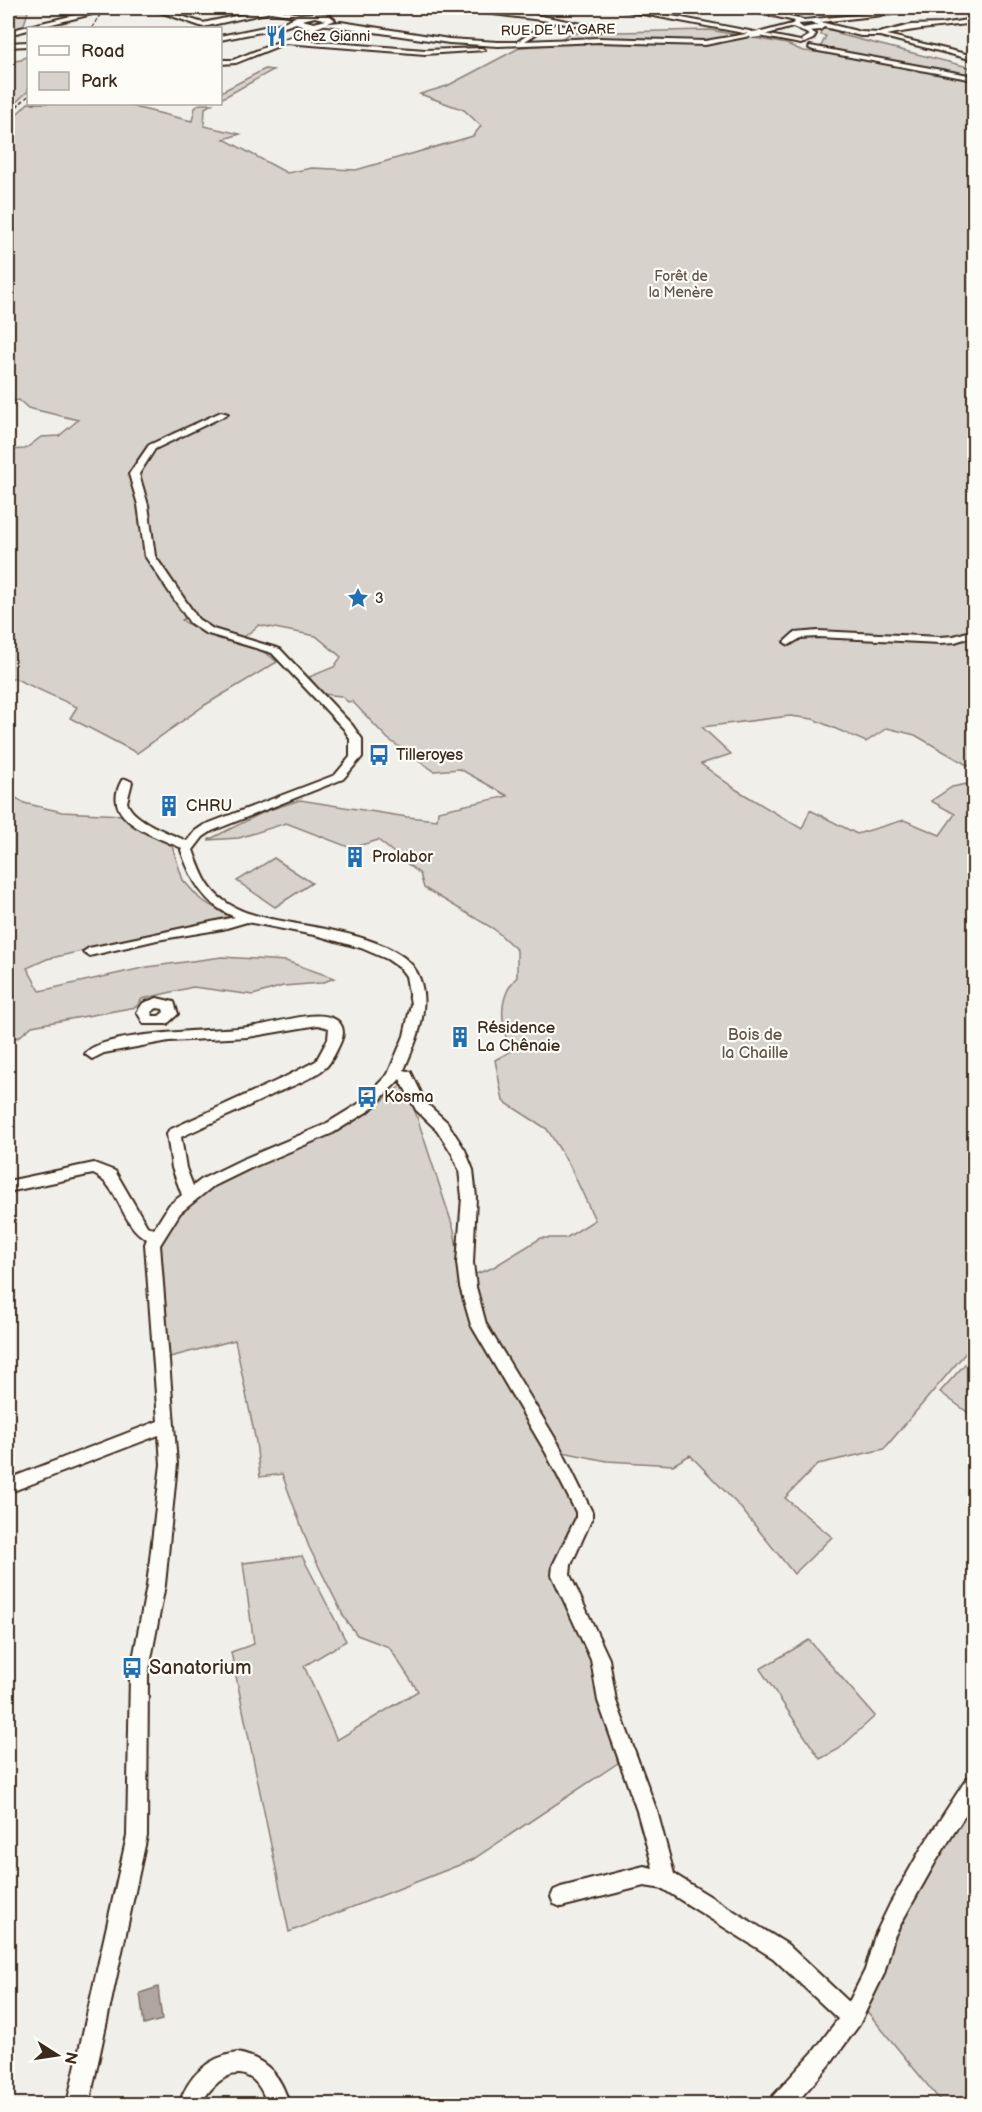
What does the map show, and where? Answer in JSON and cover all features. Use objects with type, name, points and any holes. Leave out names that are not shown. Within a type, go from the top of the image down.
[{"type":"main road","points":[[622,8],[775,34],[800,43],[975,78]]},
{"type":"main road","points":[[301,18],[324,17]]},
{"type":"main road","points":[[222,38],[281,26],[301,18],[324,17]]},
{"type":"main road","points":[[8,45],[27,44]]},
{"type":"street","points":[[75,16],[78,8]]},
{"type":"street","points":[[32,27],[94,12],[96,8]]},
{"type":"street","points":[[152,8],[203,25],[273,9],[301,18]]},
{"type":"street","points":[[448,8],[554,20],[600,28]]},
{"type":"street","points":[[740,8],[802,21],[834,20],[928,8]]},
{"type":"street","points":[[781,18],[818,8]]},
{"type":"street","points":[[222,62],[234,62],[314,30],[324,17]]},
{"type":"street","name":"RUE DE LA GARE","points":[[324,17],[341,24],[449,40],[517,44],[599,40],[705,43],[821,27]]},
{"type":"street","points":[[781,18],[813,35],[800,43]]},
{"type":"street","points":[[517,44],[554,20]]},
{"type":"street","points":[[816,45],[815,40],[821,27],[834,20]]},
{"type":"street","name":"RUE DE LA GARE","points":[[775,34],[802,21]]},
{"type":"street","points":[[814,21],[821,27],[879,35],[975,58]]},
{"type":"street","points":[[879,35],[911,27],[941,26],[975,21]]},
{"type":"street","points":[[8,33],[27,28]]},
{"type":"street","points":[[284,42],[444,52],[526,46]]},
{"type":"street","points":[[188,846],[208,828],[339,777],[356,757],[356,739],[348,727],[276,651],[209,631],[194,621],[150,556],[143,505],[134,474],[152,447],[224,414]]},
{"type":"street","points":[[789,642],[798,636],[808,635],[940,640],[955,639],[975,633]]},
{"type":"street","points":[[126,782],[121,795],[123,809],[132,817],[188,846]]},
{"type":"street","points":[[78,2104],[137,1836],[139,1675],[156,1585],[168,1486],[166,1425],[152,1244],[166,1216],[189,1195],[211,1181],[347,1120],[374,1100],[398,1072],[410,1044],[417,1008],[416,985],[410,970],[403,963],[378,950],[339,937],[244,918],[226,909],[206,891],[191,867],[188,846]]},
{"type":"street","points":[[88,952],[157,936],[223,925],[244,918]]},
{"type":"street","points":[[92,1054],[100,1049],[169,1036],[248,1032],[318,1020],[330,1022],[336,1026],[337,1031],[321,1064],[290,1081],[174,1134],[180,1168],[189,1195]]},
{"type":"street","points":[[162,1021],[169,1036]]},
{"type":"street","points":[[398,1072],[406,1076],[422,1106],[442,1125],[460,1154],[466,1170],[469,1197],[465,1263],[468,1287],[479,1325],[552,1448],[584,1512],[584,1518],[562,1565],[561,1575],[600,1659],[607,1701],[647,1811],[666,1880]]},
{"type":"street","points":[[8,1186],[94,1168],[110,1174],[142,1230],[155,1236]]},
{"type":"street","points":[[8,1486],[166,1425]]},
{"type":"street","points":[[782,2104],[840,2037],[852,2018],[875,1973],[885,1933],[935,1842],[975,1785]]},
{"type":"street","points":[[561,1897],[644,1876],[666,1880],[780,1951],[852,2018]]},
{"type":"street","points":[[190,2104],[200,2085],[208,2076],[216,2070],[233,2065],[254,2069],[265,2075],[272,2085],[278,2104]]},
{"type":"green space","points":[[8,8],[29,8],[23,28],[8,32]]},
{"type":"green space","points":[[710,30],[787,44],[803,51],[818,52],[826,36],[821,35],[820,30],[841,31],[838,34],[972,68],[974,65],[974,769],[915,735],[887,728],[866,742],[813,719],[790,716],[702,727],[731,754],[701,764],[737,790],[802,829],[810,810],[857,834],[904,820],[940,835],[955,814],[931,801],[952,787],[972,783],[974,777],[974,1343],[884,1449],[818,1464],[785,1498],[832,1537],[794,1574],[740,1507],[690,1455],[673,1465],[607,1461],[548,1449],[579,1513],[555,1569],[592,1659],[618,1763],[472,1860],[289,1932],[231,1652],[254,1644],[243,1563],[302,1556],[346,1641],[304,1666],[337,1740],[418,1691],[389,1647],[357,1635],[345,1619],[309,1547],[282,1474],[260,1477],[256,1442],[235,1340],[170,1357],[162,1309],[159,1241],[190,1199],[367,1113],[402,1085],[413,1105],[454,1230],[462,1279],[492,1268],[541,1238],[566,1238],[595,1220],[569,1164],[547,1129],[503,1101],[495,1060],[510,1052],[503,1022],[503,1003],[510,985],[517,977],[517,950],[494,929],[424,888],[420,874],[378,840],[351,848],[286,823],[239,838],[208,840],[266,811],[300,800],[437,820],[438,811],[508,796],[460,769],[434,771],[388,739],[352,701],[348,702],[341,696],[322,694],[309,677],[334,667],[341,657],[316,636],[259,625],[243,638],[209,627],[194,613],[182,620],[206,632],[258,649],[277,662],[205,705],[137,753],[70,718],[77,707],[14,678],[8,682],[8,450],[25,449],[41,437],[59,436],[78,420],[28,408],[19,400],[8,402],[8,123],[27,104],[130,105],[192,121],[195,108],[199,105],[210,105],[205,108],[204,126],[240,134],[224,139],[287,173],[312,168],[356,170],[473,136],[481,126],[464,110],[420,94],[447,86],[521,47],[550,45],[571,33]]},
{"type":"green space","points":[[27,56],[27,92],[8,110],[8,62],[21,60]]},
{"type":"green space","points":[[265,69],[273,70],[222,98],[222,91]]},
{"type":"green space","points":[[8,793],[24,803],[62,812],[122,815],[172,846],[183,880],[200,899],[230,917],[47,959],[27,968],[40,991],[147,967],[222,957],[286,961],[334,978],[322,983],[283,986],[253,995],[193,987],[142,999],[136,1007],[32,1026],[18,1038],[8,1035]]},
{"type":"green space","points":[[274,858],[312,883],[275,907],[237,881]]},
{"type":"green space","points":[[974,1354],[974,1417],[940,1392]]},
{"type":"green space","points":[[809,1640],[875,1716],[839,1749],[820,1759],[760,1669]]},
{"type":"green space","points":[[974,1799],[974,2104],[943,2104],[866,2010],[894,1937],[935,1859]]},
{"type":"shaded area","points":[[158,1987],[162,2020],[144,2025],[140,1993]]},
{"type":"railway","points":[[93,27],[104,8]]},
{"type":"railway","points":[[8,115],[27,97]]},
{"type":"place","name":"Chez Gianni","points":[[276,36]]},
{"type":"place","name":"3","points":[[358,598]]},
{"type":"place","name":"Tilleroyes","points":[[379,755]]},
{"type":"place","name":"CHRU","points":[[169,806]]},
{"type":"place","name":"Prolabor","points":[[355,857]]},
{"type":"place","name":"Résidence La Chênaie","points":[[460,1037]]},
{"type":"place","name":"Kosma","points":[[367,1097]]},
{"type":"place","name":"Sanatorium","points":[[132,1668]]},
{"type":"park label","name":"Forêt de la Menère","points":[[681,284]]},
{"type":"park label","name":"Bois de la Chaille","points":[[755,1044]]}]
